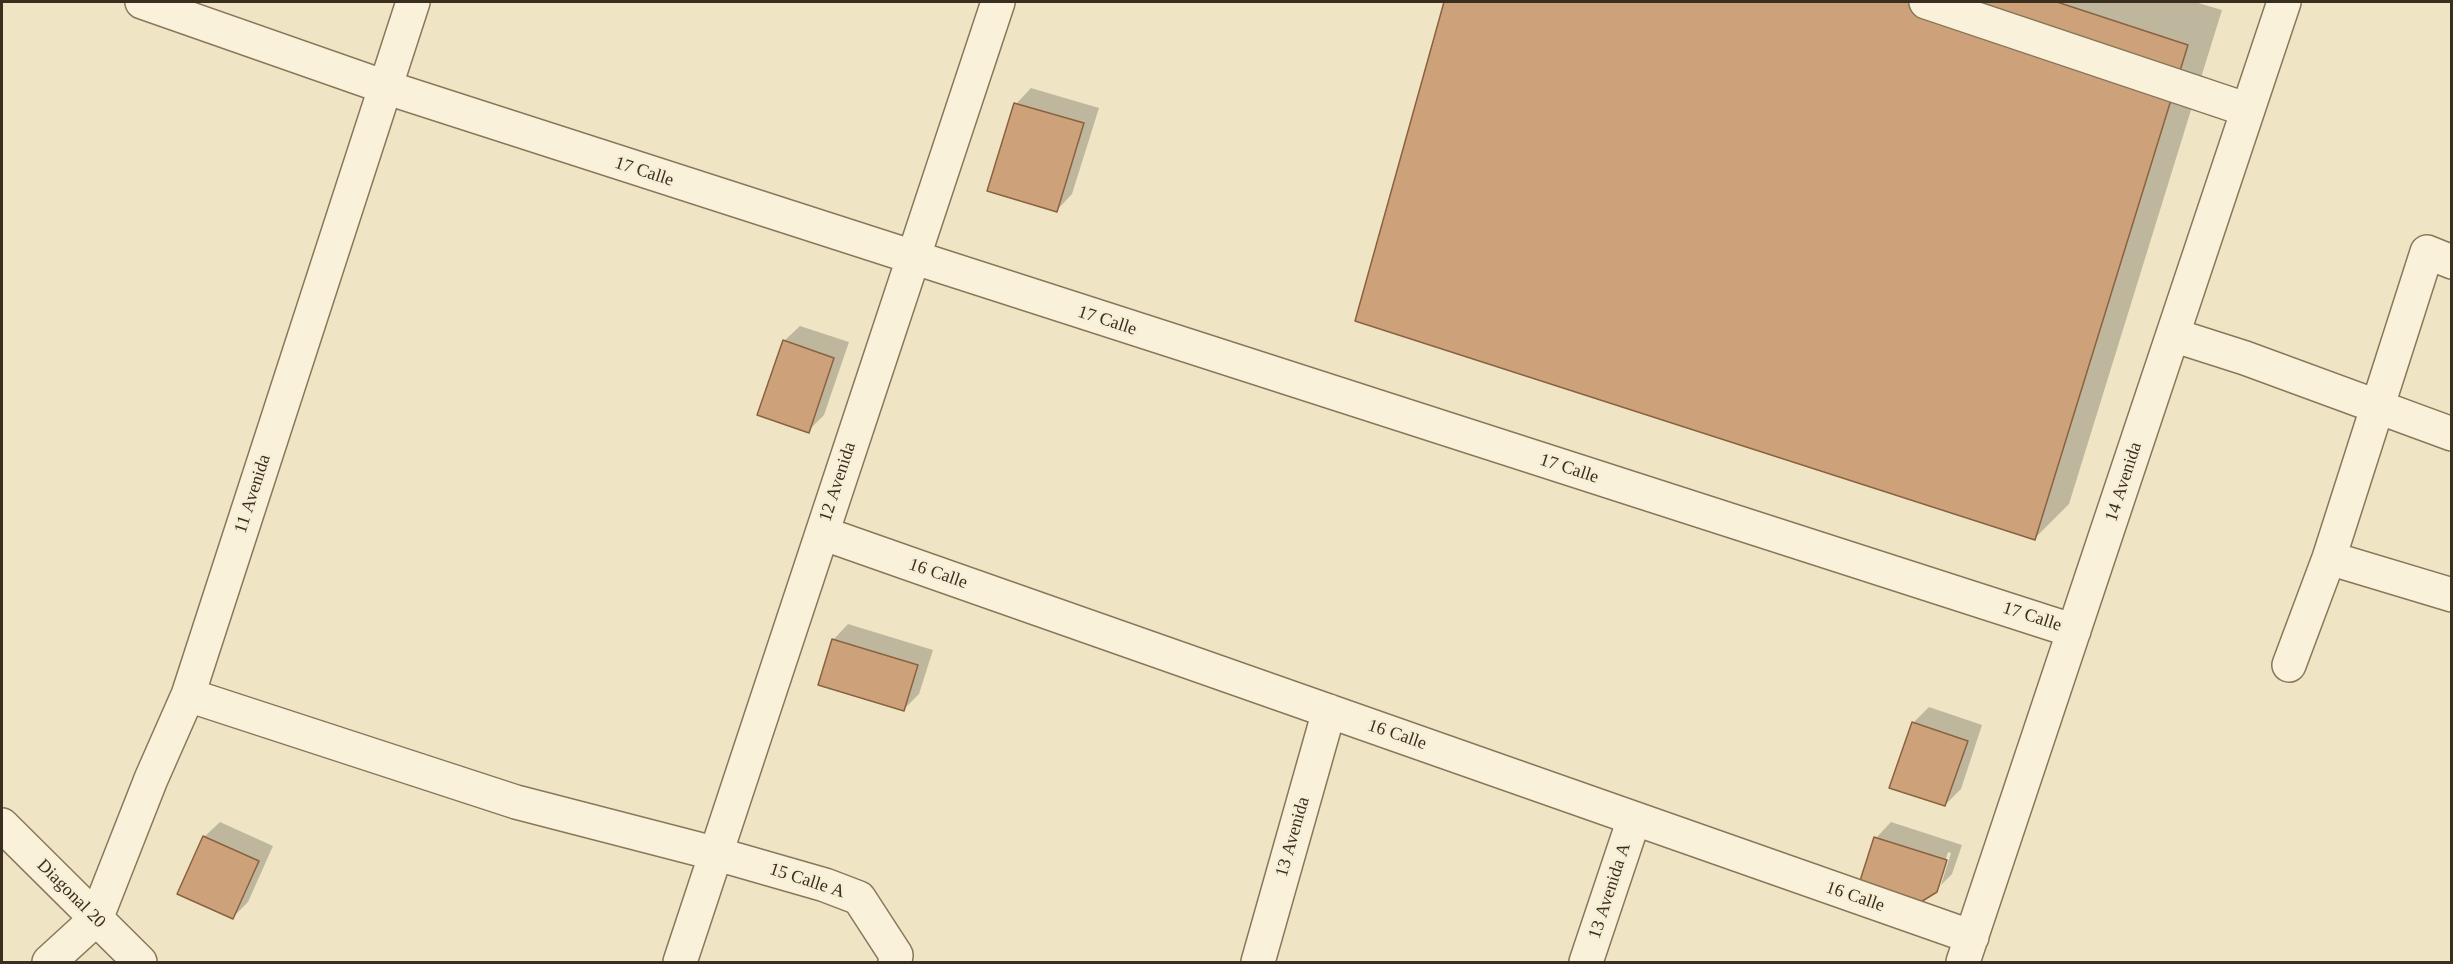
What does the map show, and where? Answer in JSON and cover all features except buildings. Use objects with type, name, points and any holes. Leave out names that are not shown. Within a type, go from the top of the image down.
[{"type":"street","name":"17 Calle","points":[[142,2],[385,87],[913,259],[2074,631]]},
{"type":"street","name":"11 Avenida","points":[[49,963],[96,919],[151,779],[188,695],[413,2]]},
{"type":"street","name":"12 Avenida","points":[[680,963],[998,2]]},
{"type":"street","points":[[1926,2],[2248,110]]},
{"type":"street","name":"14 Avenida","points":[[1967,950],[2284,2]]},
{"type":"street","points":[[2289,665],[2329,558],[2379,408],[2427,252],[2451,262]]},
{"type":"street","points":[[2173,335],[2245,358],[2451,434]]},
{"type":"street","name":"16 Calle","points":[[822,532],[1634,819],[1967,950]]},
{"type":"street","points":[[2329,558],[2451,595]]},
{"type":"street","name":"15 Calle A","points":[[188,695],[516,802],[717,854],[825,885],[860,898],[896,955],[895,963]]},
{"type":"street","name":"13 Avenida","points":[[1258,963],[1329,711]]},
{"type":"street","name":"13 Avenida A","points":[[1586,963],[1634,819]]},
{"type":"street","name":"Diagonal 20","points":[[2,825],[140,963]]}]
